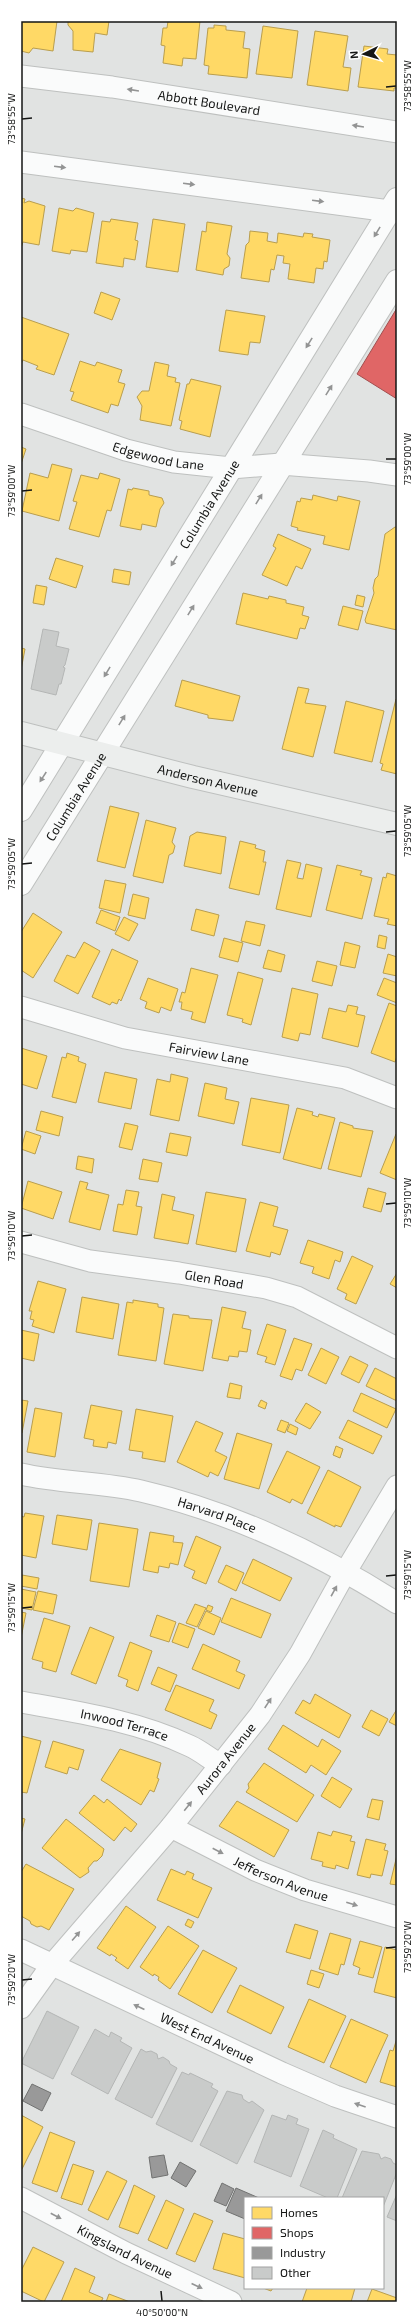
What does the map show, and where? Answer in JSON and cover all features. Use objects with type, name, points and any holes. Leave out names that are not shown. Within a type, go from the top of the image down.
[{"type":"main road","name":"Anderson Avenue","points":[[21,733],[102,754],[397,824]]},
{"type":"street","name":"Abbott Boulevard","points":[[21,76],[112,87],[397,132]]},
{"type":"street","points":[[21,162],[395,207]]},
{"type":"street","name":"Columbia Avenue","points":[[21,810],[64,744],[231,468],[395,207]]},
{"type":"street","name":"Columbia Avenue","points":[[21,884],[397,281]]},
{"type":"street","name":"Edgewood Lane","points":[[21,414],[126,450],[174,462],[231,468],[282,464],[369,470],[397,475]]},
{"type":"street","name":"Fairview Lane","points":[[21,1007],[125,1038],[346,1078],[397,1098]]},
{"type":"street","name":"Glen Road","points":[[21,1242],[90,1261],[179,1273],[266,1288],[297,1297],[397,1348]]},
{"type":"street","name":"Harvard Place","points":[[21,1474],[139,1491],[188,1503],[237,1520],[346,1571],[397,1603]]},
{"type":"street","name":"Aurora Avenue","points":[[21,2008],[51,1966],[171,1828],[260,1715],[300,1654],[346,1571],[397,1486]]},
{"type":"street","name":"Inwood Terrace","points":[[21,1702],[90,1714],[164,1735],[191,1746],[221,1765]]},
{"type":"street","name":"Jefferson Avenue","points":[[171,1828],[255,1870],[305,1890],[397,1917]]},
{"type":"street","name":"West End Avenue","points":[[21,1950],[51,1966],[282,2073],[335,2096],[397,2117]]},
{"type":"street","name":"Kingsland Avenue","points":[[21,2198],[126,2253],[231,2302]]},
{"type":"building: Homes","points":[[21,21],[57,21],[53,51],[33,48],[29,53],[21,51]]},
{"type":"building: Homes","points":[[68,21],[109,21],[107,35],[95,33],[93,52],[73,50],[73,31],[68,25]]},
{"type":"building: Homes","points":[[168,21],[200,21],[196,59],[183,58],[182,66],[163,63],[165,46],[161,45],[163,28],[167,28]]},
{"type":"building: Homes","points":[[214,25],[226,26],[226,30],[245,32],[243,48],[250,49],[247,78],[208,74],[209,66],[204,65],[208,28],[214,28]]},
{"type":"building: Homes","points":[[263,26],[298,31],[292,78],[256,74]]},
{"type":"building: Homes","points":[[315,31],[348,36],[343,67],[351,68],[348,91],[307,85]]},
{"type":"building: Homes","points":[[364,46],[388,49],[387,54],[397,55],[397,88],[394,88],[394,91],[358,87]]},
{"type":"building: Homes","points":[[21,198],[25,199],[24,203],[29,201],[45,206],[39,245],[23,242],[21,248]]},
{"type":"building: Homes","points":[[59,208],[73,211],[76,208],[94,213],[87,252],[71,250],[70,254],[52,251]]},
{"type":"building: Homes","points":[[111,219],[138,223],[135,240],[138,241],[135,260],[124,258],[123,267],[96,263],[102,221],[110,222]]},
{"type":"building: Homes","points":[[153,219],[185,224],[178,272],[146,267]]},
{"type":"building: Homes","points":[[207,222],[232,226],[227,254],[230,258],[229,266],[224,269],[223,275],[196,270],[202,231],[206,232]]},
{"type":"building: Homes","points":[[250,231],[268,233],[267,241],[277,243],[278,233],[303,237],[304,233],[313,234],[312,237],[330,240],[327,262],[324,261],[323,269],[316,268],[314,283],[288,279],[290,264],[283,263],[284,256],[277,255],[274,270],[271,269],[269,282],[241,278],[246,245],[249,242]]},
{"type":"building: Homes","points":[[101,292],[120,299],[112,320],[94,313]]},
{"type":"building: Homes","points":[[226,310],[265,316],[260,343],[250,342],[248,355],[219,351]]},
{"type":"building: Homes","points":[[21,317],[69,334],[54,375],[36,369],[38,366],[23,360],[21,364]]},
{"type":"building: Homes","points":[[80,361],[95,366],[97,362],[122,370],[118,382],[125,384],[118,406],[111,404],[108,413],[71,400],[74,392],[70,391]]},
{"type":"building: Homes","points":[[155,362],[169,365],[167,376],[176,378],[175,382],[180,383],[171,426],[140,420],[142,406],[137,397],[142,391],[149,391]]},
{"type":"building: Homes","points":[[191,379],[221,386],[210,437],[180,429],[182,421],[179,420],[187,384],[189,384]]},
{"type":"building: Homes","points":[[21,447],[26,449],[21,464]]},
{"type":"building: Homes","points":[[52,464],[72,469],[59,521],[22,511],[30,473],[48,478]]},
{"type":"building: Homes","points":[[100,473],[120,479],[111,511],[107,510],[99,537],[69,529],[77,502],[73,501],[81,475],[98,479]]},
{"type":"building: Homes","points":[[133,488],[149,491],[149,495],[162,498],[164,503],[160,509],[156,527],[142,524],[141,530],[120,526],[128,489],[132,490]]},
{"type":"building: Homes","points":[[313,495],[337,501],[338,496],[360,501],[349,550],[323,544],[325,536],[297,530],[298,528],[291,526],[297,501],[300,502],[301,498],[312,500]]},
{"type":"building: Homes","points":[[397,527],[397,630],[366,623],[365,620],[374,593],[373,588],[375,579],[378,576],[385,534]]},
{"type":"building: Homes","points":[[278,534],[311,549],[302,569],[296,566],[287,586],[262,575],[276,548],[273,546]]},
{"type":"building: Homes","points":[[56,558],[83,566],[76,588],[49,579]]},
{"type":"building: Homes","points":[[114,569],[131,572],[129,585],[112,582]]},
{"type":"building: Homes","points":[[36,585],[47,587],[44,605],[33,603]]},
{"type":"building: Homes","points":[[243,593],[268,599],[269,596],[286,600],[286,603],[304,607],[302,615],[309,617],[305,629],[300,628],[297,639],[236,624]]},
{"type":"building: Homes","points":[[357,595],[365,597],[363,607],[355,605]]},
{"type":"building: Homes","points":[[343,606],[363,611],[358,630],[338,625]]},
{"type":"building: Homes","points":[[21,648],[25,649],[21,670]]},
{"type":"building: Homes","points":[[182,680],[240,696],[233,721],[208,718],[208,715],[175,706]]},
{"type":"building: Homes","points":[[298,687],[309,689],[305,703],[326,706],[313,757],[282,749]]},
{"type":"building: Homes","points":[[396,699],[397,774],[381,770],[383,764],[380,763]]},
{"type":"building: Homes","points":[[346,701],[384,711],[372,762],[334,753]]},
{"type":"building: Homes","points":[[110,806],[139,813],[125,868],[97,861]]},
{"type":"building: Homes","points":[[146,820],[176,828],[172,842],[175,846],[173,853],[169,855],[163,883],[133,876]]},
{"type":"building: Homes","points":[[197,832],[226,837],[221,874],[184,866],[190,836]]},
{"type":"building: Homes","points":[[240,841],[256,845],[255,848],[265,851],[263,862],[266,862],[259,895],[229,888]]},
{"type":"building: Homes","points":[[287,860],[301,863],[297,878],[303,879],[306,864],[322,868],[311,917],[276,909]]},
{"type":"building: Homes","points":[[337,865],[362,871],[360,875],[372,878],[362,919],[326,910]]},
{"type":"building: Homes","points":[[387,873],[397,876],[397,926],[387,924],[389,919],[374,916],[383,877],[386,878]]},
{"type":"building: Homes","points":[[105,880],[126,884],[120,913],[99,908]]},
{"type":"building: Homes","points":[[133,894],[149,898],[145,919],[128,915]]},
{"type":"building: Homes","points":[[196,909],[219,915],[214,936],[191,930]]},
{"type":"building: Homes","points":[[101,910],[120,917],[115,931],[96,923]]},
{"type":"building: Homes","points":[[33,913],[62,932],[33,978],[21,970],[21,932]]},
{"type":"building: Homes","points":[[124,917],[138,924],[129,941],[115,934]]},
{"type":"building: Homes","points":[[246,921],[265,925],[260,946],[241,941]]},
{"type":"building: Homes","points":[[379,935],[387,937],[385,949],[377,947]]},
{"type":"building: Homes","points":[[224,938],[243,943],[238,962],[219,957]]},
{"type":"building: Homes","points":[[84,942],[100,951],[78,994],[54,981],[67,955],[75,958]]},
{"type":"building: Homes","points":[[345,942],[360,946],[355,968],[340,965]]},
{"type":"building: Homes","points":[[112,949],[138,961],[121,1001],[119,999],[117,1004],[112,1002],[110,1005],[92,997]]},
{"type":"building: Homes","points":[[268,950],[285,955],[281,972],[263,968]]},
{"type":"building: Homes","points":[[388,954],[397,957],[397,976],[383,973]]},
{"type":"building: Homes","points":[[317,961],[337,966],[332,986],[312,981]]},
{"type":"building: Homes","points":[[191,968],[218,975],[205,1023],[191,1019],[193,1012],[181,1009],[182,1002],[179,1002],[182,992],[185,993]]},
{"type":"building: Homes","points":[[238,972],[263,979],[251,1025],[242,1022],[243,1019],[227,1015]]},
{"type":"building: Homes","points":[[148,978],[178,989],[171,1011],[161,1007],[159,1013],[145,1008],[147,1002],[140,999]]},
{"type":"building: Homes","points":[[384,978],[397,983],[397,1003],[377,995]]},
{"type":"building: Homes","points":[[292,988],[318,994],[310,1035],[300,1033],[298,1041],[282,1037]]},
{"type":"building: Homes","points":[[389,1003],[397,1006],[397,1056],[395,1062],[371,1053]]},
{"type":"building: Homes","points":[[348,1005],[358,1007],[356,1014],[365,1016],[358,1047],[322,1038],[329,1008],[346,1012]]},
{"type":"building: Homes","points":[[21,1048],[47,1056],[37,1089],[21,1084]]},
{"type":"building: Homes","points":[[67,1053],[79,1057],[78,1061],[86,1064],[76,1103],[52,1097],[62,1057],[66,1058]]},
{"type":"building: Homes","points":[[105,1072],[137,1079],[131,1109],[98,1102]]},
{"type":"building: Homes","points":[[171,1074],[188,1078],[179,1121],[150,1115],[157,1079],[170,1082]]},
{"type":"building: Homes","points":[[205,1083],[227,1088],[225,1099],[239,1102],[234,1124],[198,1116]]},
{"type":"building: Homes","points":[[251,1098],[289,1105],[280,1153],[242,1145]]},
{"type":"building: Homes","points":[[297,1108],[313,1112],[312,1115],[318,1117],[319,1114],[335,1118],[321,1169],[283,1159]]},
{"type":"building: Homes","points":[[41,1111],[63,1117],[59,1136],[36,1130]]},
{"type":"building: Homes","points":[[340,1122],[353,1126],[353,1128],[373,1131],[361,1177],[328,1169]]},
{"type":"building: Homes","points":[[125,1123],[138,1126],[132,1150],[119,1147]]},
{"type":"building: Homes","points":[[26,1131],[41,1136],[35,1154],[21,1149]]},
{"type":"building: Homes","points":[[170,1133],[191,1137],[187,1156],[166,1152]]},
{"type":"building: Homes","points":[[397,1134],[397,1180],[380,1173]]},
{"type":"building: Homes","points":[[78,1156],[94,1159],[92,1173],[76,1169]]},
{"type":"building: Homes","points":[[143,1159],[162,1163],[158,1182],[139,1179]]},
{"type":"building: Homes","points":[[28,1181],[62,1192],[53,1219],[21,1208]]},
{"type":"building: Homes","points":[[80,1181],[88,1183],[86,1189],[109,1195],[100,1230],[69,1222]]},
{"type":"building: Homes","points":[[368,1188],[386,1193],[381,1212],[363,1207]]},
{"type":"building: Homes","points":[[126,1190],[139,1192],[136,1206],[142,1207],[137,1235],[113,1231],[118,1204],[123,1205]]},
{"type":"building: Homes","points":[[206,1192],[246,1199],[236,1252],[196,1244]]},
{"type":"building: Homes","points":[[162,1194],[175,1197],[172,1210],[194,1215],[188,1244],[154,1238]]},
{"type":"building: Homes","points":[[260,1202],[278,1207],[273,1226],[288,1230],[280,1255],[271,1252],[270,1257],[246,1251]]},
{"type":"building: Homes","points":[[308,1240],[343,1252],[340,1262],[335,1260],[329,1279],[312,1273],[314,1267],[300,1263]]},
{"type":"building: Homes","points":[[352,1256],[373,1266],[356,1304],[345,1299],[347,1294],[337,1289]]},
{"type":"building: Homes","points":[[397,1273],[397,1288],[390,1284]]},
{"type":"building: Homes","points":[[38,1281],[66,1289],[54,1333],[32,1326],[34,1320],[30,1319],[32,1311],[29,1311]]},
{"type":"building: Homes","points":[[82,1297],[119,1304],[113,1339],[76,1332]]},
{"type":"building: Homes","points":[[133,1300],[158,1304],[158,1307],[164,1308],[156,1361],[118,1355],[127,1302],[133,1303]]},
{"type":"building: Homes","points":[[222,1307],[246,1312],[242,1328],[251,1330],[247,1352],[239,1351],[238,1357],[229,1356],[228,1361],[212,1358]]},
{"type":"building: Homes","points":[[173,1314],[189,1316],[189,1318],[212,1320],[203,1371],[164,1364]]},
{"type":"building: Homes","points":[[267,1324],[286,1330],[275,1365],[265,1362],[267,1357],[257,1354]]},
{"type":"building: Homes","points":[[21,1330],[39,1334],[34,1361],[21,1358]]},
{"type":"building: Homes","points":[[294,1338],[312,1344],[302,1371],[296,1369],[292,1380],[280,1376]]},
{"type":"building: Homes","points":[[321,1348],[339,1357],[326,1384],[308,1375]]},
{"type":"building: Homes","points":[[350,1356],[368,1365],[359,1383],[341,1374]]},
{"type":"building: Homes","points":[[375,1368],[397,1379],[397,1401],[366,1386]]},
{"type":"building: Homes","points":[[230,1383],[242,1386],[240,1399],[227,1397]]},
{"type":"building: Homes","points":[[361,1393],[396,1409],[387,1428],[353,1411]]},
{"type":"building: Homes","points":[[21,1400],[28,1401],[22,1433],[21,1432]]},
{"type":"building: Homes","points":[[261,1400],[267,1403],[265,1409],[258,1406]]},
{"type":"building: Homes","points":[[306,1403],[321,1412],[310,1429],[295,1421]]},
{"type":"building: Homes","points":[[91,1405],[122,1411],[116,1444],[108,1442],[107,1448],[93,1446],[94,1440],[84,1438]]},
{"type":"building: Homes","points":[[35,1408],[62,1413],[55,1457],[27,1452]]},
{"type":"building: Homes","points":[[136,1409],[173,1416],[165,1462],[142,1458],[143,1452],[129,1450]]},
{"type":"building: Homes","points":[[281,1420],[289,1423],[285,1433],[277,1430]]},
{"type":"building: Homes","points":[[348,1420],[382,1436],[373,1454],[339,1438]]},
{"type":"building: Homes","points":[[196,1421],[223,1433],[215,1451],[227,1457],[218,1476],[210,1472],[208,1477],[177,1462]]},
{"type":"building: Homes","points":[[290,1424],[298,1428],[296,1435],[287,1431]]},
{"type":"building: Homes","points":[[237,1433],[272,1444],[259,1489],[224,1479]]},
{"type":"building: Homes","points":[[336,1446],[343,1449],[340,1458],[333,1455]]},
{"type":"building: Homes","points":[[287,1451],[320,1467],[302,1504],[292,1499],[290,1503],[267,1492]]},
{"type":"building: Homes","points":[[328,1470],[361,1487],[341,1527],[335,1525],[335,1527],[307,1513]]},
{"type":"building: Homes","points":[[25,1513],[44,1516],[36,1558],[21,1555],[21,1516],[24,1517]]},
{"type":"building: Homes","points":[[57,1515],[92,1520],[87,1550],[52,1544]]},
{"type":"building: Homes","points":[[99,1523],[138,1529],[129,1587],[90,1581]]},
{"type":"building: Homes","points":[[150,1532],[174,1536],[173,1542],[183,1543],[178,1565],[170,1563],[169,1568],[159,1566],[158,1573],[143,1570]]},
{"type":"building: Homes","points":[[196,1536],[221,1547],[206,1584],[192,1578],[195,1571],[184,1566]]},
{"type":"building: Homes","points":[[253,1559],[292,1578],[280,1601],[242,1583]]},
{"type":"building: Homes","points":[[226,1565],[244,1573],[236,1591],[218,1582]]},
{"type":"building: Homes","points":[[22,1575],[39,1578],[37,1589],[21,1586]]},
{"type":"building: Homes","points":[[21,1589],[36,1592],[32,1610],[21,1608]]},
{"type":"building: Homes","points":[[38,1591],[57,1595],[53,1614],[33,1610]]},
{"type":"building: Homes","points":[[231,1598],[271,1614],[261,1638],[221,1622]]},
{"type":"building: Homes","points":[[195,1604],[206,1608],[197,1627],[186,1623]]},
{"type":"building: Homes","points":[[208,1605],[213,1607],[211,1612],[206,1610]]},
{"type":"building: Homes","points":[[206,1611],[221,1618],[214,1635],[198,1628]]},
{"type":"building: Homes","points":[[21,1612],[26,1613],[21,1638]]},
{"type":"building: Homes","points":[[157,1615],[176,1622],[169,1642],[150,1636]]},
{"type":"building: Homes","points":[[44,1618],[70,1626],[56,1672],[42,1668],[43,1662],[32,1659]]},
{"type":"building: Homes","points":[[179,1623],[195,1629],[188,1648],[172,1642]]},
{"type":"building: Homes","points":[[90,1627],[114,1637],[96,1684],[71,1674]]},
{"type":"building: Homes","points":[[130,1642],[152,1651],[138,1691],[126,1686],[128,1680],[118,1676]]},
{"type":"building: Homes","points":[[203,1644],[240,1661],[236,1671],[245,1675],[239,1689],[192,1669]]},
{"type":"building: Homes","points":[[158,1667],[177,1675],[170,1692],[151,1684]]},
{"type":"building: Homes","points":[[176,1685],[214,1700],[209,1711],[217,1715],[211,1729],[165,1710]]},
{"type":"building: Homes","points":[[315,1694],[351,1715],[339,1738],[295,1713],[303,1700],[310,1704]]},
{"type":"building: Homes","points":[[397,1709],[397,1726],[389,1722]]},
{"type":"building: Homes","points":[[371,1710],[388,1719],[379,1736],[362,1727]]},
{"type":"building: Homes","points":[[283,1725],[318,1747],[322,1739],[341,1751],[326,1775],[311,1765],[306,1773],[268,1749]]},
{"type":"building: Homes","points":[[21,1736],[41,1741],[27,1793],[21,1792]]},
{"type":"building: Homes","points":[[53,1741],[84,1750],[78,1770],[69,1767],[67,1774],[45,1767]]},
{"type":"building: Homes","points":[[120,1749],[161,1763],[157,1778],[159,1779],[154,1792],[150,1790],[141,1805],[101,1780]]},
{"type":"building: Homes","points":[[264,1763],[314,1795],[297,1822],[246,1792],[249,1788],[248,1784]]},
{"type":"building: Homes","points":[[332,1777],[352,1789],[340,1808],[321,1796]]},
{"type":"building: Homes","points":[[94,1795],[104,1803],[107,1799],[137,1824],[131,1832],[125,1827],[114,1841],[79,1813]]},
{"type":"building: Homes","points":[[372,1799],[383,1801],[379,1820],[367,1817]]},
{"type":"building: Homes","points":[[237,1801],[289,1830],[274,1857],[219,1826]]},
{"type":"building: Homes","points":[[21,1818],[25,1819],[21,1834]]},
{"type":"building: Homes","points":[[66,1819],[104,1849],[102,1856],[97,1861],[94,1861],[88,1868],[89,1872],[80,1878],[42,1848]]},
{"type":"building: Homes","points":[[333,1831],[352,1836],[350,1841],[355,1842],[348,1869],[336,1865],[335,1869],[322,1866],[323,1862],[311,1859],[318,1832],[331,1836]]},
{"type":"building: Homes","points":[[366,1839],[386,1844],[384,1850],[388,1851],[382,1876],[371,1874],[370,1878],[357,1875]]},
{"type":"building: Homes","points":[[397,1855],[397,1885],[390,1884]]},
{"type":"building: Homes","points":[[26,1864],[74,1889],[49,1930],[41,1926],[37,1927],[31,1924],[30,1921],[21,1916],[21,1872]]},
{"type":"building: Homes","points":[[171,1869],[185,1875],[187,1871],[194,1874],[192,1879],[212,1888],[198,1918],[157,1900]]},
{"type":"building: Homes","points":[[126,1906],[156,1927],[128,1969],[115,1960],[117,1958],[111,1954],[110,1956],[97,1948]]},
{"type":"building: Homes","points":[[188,1919],[194,1922],[191,1928],[185,1925]]},
{"type":"building: Homes","points":[[295,1924],[318,1931],[310,1959],[286,1952]]},
{"type":"building: Homes","points":[[168,1926],[199,1946],[170,1989],[158,1980],[159,1977],[154,1974],[153,1976],[140,1967]]},
{"type":"building: Homes","points":[[330,1933],[351,1939],[344,1965],[341,1964],[338,1975],[319,1969]]},
{"type":"building: Homes","points":[[360,1941],[382,1947],[373,1978],[358,1974],[360,1968],[353,1965]]},
{"type":"building: Homes","points":[[385,1947],[397,1950],[397,1998],[374,1992]]},
{"type":"building: Homes","points":[[203,1950],[237,1968],[212,2013],[178,1994]]},
{"type":"building: Homes","points":[[311,1970],[324,1974],[319,1988],[307,1984]]},
{"type":"building: Homes","points":[[240,1985],[284,2007],[271,2034],[227,2012]]},
{"type":"building: Homes","points":[[309,1999],[346,2016],[324,2063],[288,2047]]},
{"type":"building: Homes","points":[[351,2019],[388,2035],[366,2083],[330,2067]]},
{"type":"building: Homes","points":[[397,2038],[397,2087],[380,2082],[390,2050],[393,2051]]},
{"type":"building: Homes","points":[[21,2115],[43,2127],[22,2169],[21,2168]]},
{"type":"building: Homes","points":[[50,2132],[75,2142],[57,2192],[32,2183]]},
{"type":"building: Homes","points":[[73,2164],[94,2171],[82,2205],[61,2198]]},
{"type":"building: Homes","points":[[107,2171],[127,2181],[108,2220],[88,2210]]},
{"type":"building: Homes","points":[[134,2185],[155,2196],[138,2234],[119,2227]]},
{"type":"building: Homes","points":[[166,2200],[184,2209],[167,2249],[148,2240]]},
{"type":"building: Homes","points":[[194,2213],[213,2221],[195,2262],[176,2254]]},
{"type":"building: Homes","points":[[223,2233],[244,2239],[244,2278],[213,2269]]},
{"type":"building: Homes","points":[[33,2247],[64,2262],[44,2302],[21,2291],[21,2271]]},
{"type":"building: Homes","points":[[75,2268],[95,2277],[89,2292],[103,2298],[101,2302],[61,2302]]},
{"type":"building: Homes","points":[[307,2289],[355,2289],[351,2302],[302,2302]]},
{"type":"building: Homes","points":[[372,2289],[397,2298],[395,2302],[367,2302]]},
{"type":"building: Homes","points":[[109,2294],[130,2302],[106,2302]]},
{"type":"building: Shops","points":[[397,308],[397,399],[357,374]]},
{"type":"building: Industry","points":[[32,2084],[51,2093],[42,2111],[23,2101]]},
{"type":"building: Industry","points":[[164,2155],[168,2175],[152,2178],[149,2157]]},
{"type":"building: Industry","points":[[180,2162],[196,2171],[186,2187],[171,2178]]},
{"type":"building: Industry","points":[[222,2183],[234,2189],[226,2206],[214,2201]]},
{"type":"building: Industry","points":[[236,2188],[257,2197],[244,2197],[244,2219],[226,2211]]},
{"type":"building: Other","points":[[43,629],[59,632],[56,646],[69,649],[65,665],[63,667],[65,668],[61,684],[59,684],[56,695],[31,689]]},
{"type":"building: Other","points":[[47,2011],[79,2027],[53,2079],[21,2063]]},
{"type":"building: Other","points":[[95,2029],[109,2037],[111,2032],[122,2038],[120,2041],[132,2048],[108,2094],[71,2074]]},
{"type":"building: Other","points":[[141,2049],[146,2052],[151,2051],[157,2054],[158,2059],[163,2057],[177,2068],[152,2118],[115,2099]]},
{"type":"building: Other","points":[[182,2072],[189,2075],[190,2073],[213,2084],[211,2087],[218,2091],[192,2142],[156,2124]]},
{"type":"building: Other","points":[[227,2091],[242,2095],[243,2099],[249,2103],[252,2101],[264,2110],[237,2164],[200,2145]]},
{"type":"building: Other","points":[[272,2115],[286,2120],[288,2115],[298,2119],[296,2124],[309,2129],[291,2177],[254,2162]]},
{"type":"building: Other","points":[[323,2130],[334,2135],[333,2138],[357,2149],[337,2197],[326,2197],[300,2186]]},
{"type":"building: Other","points":[[362,2151],[379,2154],[381,2159],[385,2157],[391,2159],[393,2163],[397,2165],[397,2172],[384,2204],[384,2197],[342,2197]]},
{"type":"building: Other","points":[[397,2194],[397,2221],[387,2217]]}]
